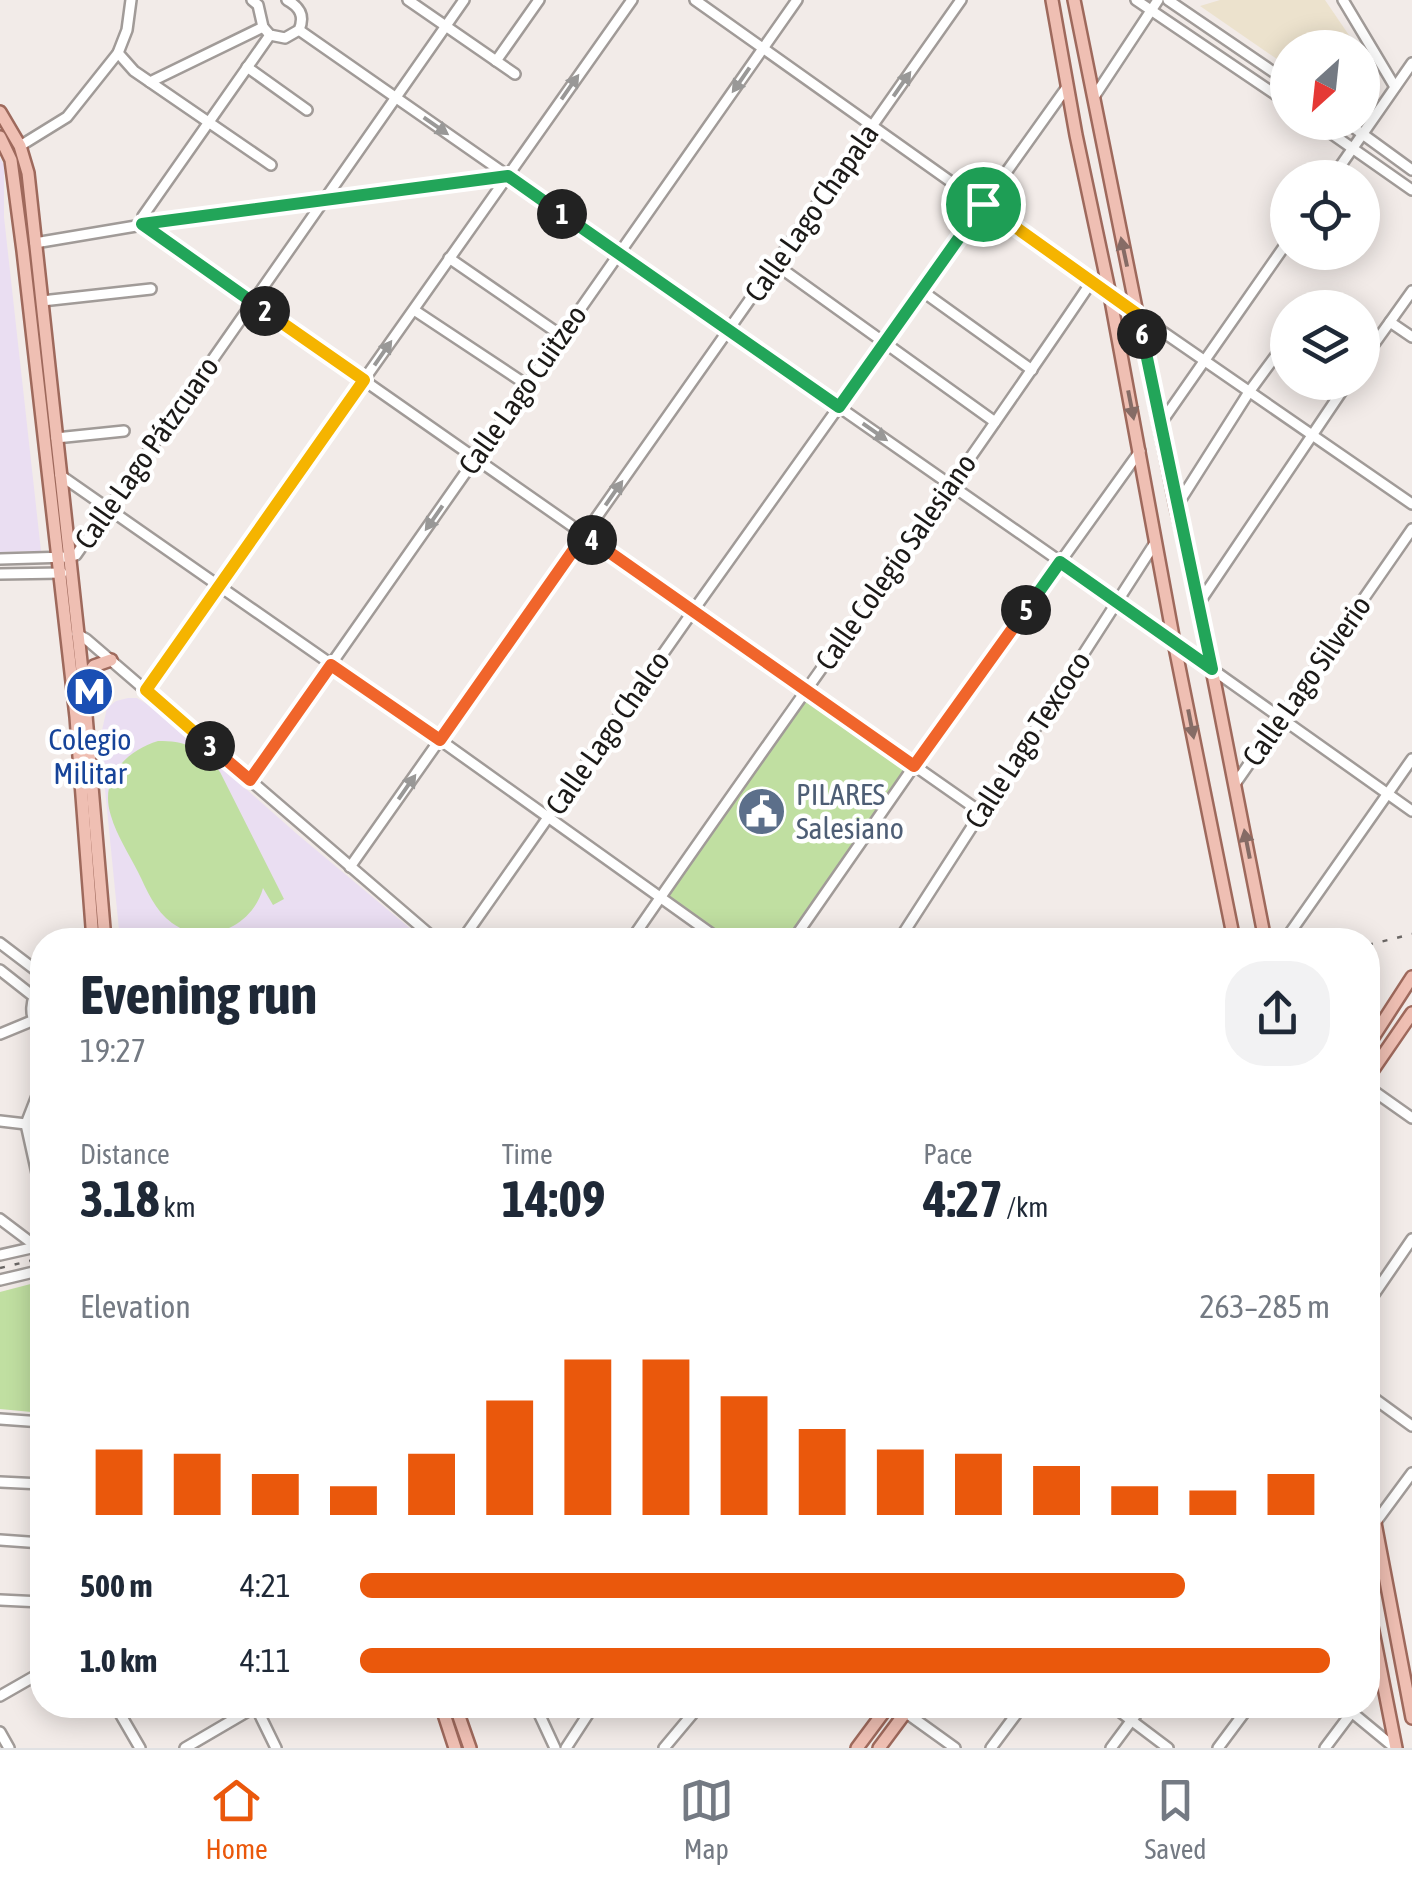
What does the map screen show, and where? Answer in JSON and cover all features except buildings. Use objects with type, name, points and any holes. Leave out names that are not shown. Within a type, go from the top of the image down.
[{"type":"main road","points":[[1052,0],[1232,928]]},
{"type":"main road","points":[[1074,0],[1263,928]]},
{"type":"main road","points":[[0,112],[20,146],[28,173],[60,475],[63,558]]},
{"type":"main road","points":[[1076,135],[1099,130]]},
{"type":"main road","points":[[0,137],[11,160],[65,573],[92,928]]},
{"type":"main road","points":[[71,633],[83,680],[103,928]]},
{"type":"main road","points":[[83,680],[94,666],[111,660]]},
{"type":"main road","points":[[1380,1026],[1412,977]]},
{"type":"main road","points":[[1380,1059],[1412,1012]]},
{"type":"main road","points":[[1380,1549],[1412,1718]]},
{"type":"main road","points":[[1380,1667],[1396,1748]]},
{"type":"main road","points":[[445,1718],[455,1748]]},
{"type":"main road","points":[[460,1718],[470,1748]]},
{"type":"main road","points":[[857,1748],[879,1718]]},
{"type":"main road","points":[[879,1748],[901,1718]]},
{"type":"street","points":[[20,146],[67,117],[118,53],[132,0]]},
{"type":"street","points":[[408,0],[515,74]]},
{"type":"street","name":"Calle Lago Pátzcuaro","points":[[63,558],[76,555],[110,508],[464,0]]},
{"type":"street","points":[[496,61],[538,0]]},
{"type":"street","points":[[146,690],[632,0]]},
{"type":"street","points":[[695,0],[1412,504]]},
{"type":"street","name":"Calle Lago Cuitzeo","points":[[250,780],[797,0]]},
{"type":"street","name":"Calle Lago Chapala","points":[[350,867],[962,0]]},
{"type":"street","points":[[1136,0],[1270,92]]},
{"type":"street","points":[[1094,98],[1158,0]]},
{"type":"street","points":[[1168,0],[1270,70]]},
{"type":"street","points":[[1343,0],[1395,87]]},
{"type":"street","points":[[150,82],[267,31],[285,38],[299,30],[302,23],[302,14],[293,1]]},
{"type":"street","points":[[255,3],[267,31]]},
{"type":"street","points":[[299,30],[1412,810]]},
{"type":"street","points":[[142,224],[143,216],[247,67],[267,31]]},
{"type":"street","points":[[1207,48],[1217,34]]},
{"type":"street","points":[[118,53],[150,82],[271,165]]},
{"type":"street","points":[[1380,108],[1412,63]]},
{"type":"street","points":[[247,67],[307,110]]},
{"type":"street","name":"Calle Lago Chalco","points":[[470,928],[1067,87]]},
{"type":"street","points":[[1341,140],[1412,190]]},
{"type":"street","points":[[1344,160],[1358,140]]},
{"type":"street","points":[[1370,140],[1412,170]]},
{"type":"street","points":[[35,243],[142,224],[508,176]]},
{"type":"street","points":[[142,224],[982,813]]},
{"type":"street","points":[[449,258],[562,336]]},
{"type":"street","points":[[776,264],[995,422]]},
{"type":"street","points":[[1160,423],[1270,267]]},
{"type":"street","name":"Calle Colegio Salesiano","points":[[639,928],[1092,282]]},
{"type":"street","points":[[42,301],[151,289]]},
{"type":"street","points":[[922,291],[1032,370]]},
{"type":"street","points":[[1380,336],[1412,291]]},
{"type":"street","points":[[414,310],[527,386]]},
{"type":"street","points":[[1390,322],[1412,337]]},
{"type":"street","points":[[1176,507],[1270,363]]},
{"type":"street","points":[[1199,604],[1336,400]]},
{"type":"street","points":[[56,438],[124,431]]},
{"type":"street","points":[[801,928],[1140,452]]},
{"type":"street","points":[[60,475],[703,928]]},
{"type":"street","name":"Calle Lago Silverio","points":[[1235,784],[1412,529]]},
{"type":"street","name":"Calle Lago Texcoco","points":[[907,928],[1157,541]]},
{"type":"street","points":[[0,559],[63,558]]},
{"type":"street","points":[[0,574],[65,573]]},
{"type":"street","points":[[71,633],[86,639],[111,660],[422,928]]},
{"type":"street","points":[[1293,928],[1412,759]]},
{"type":"street","points":[[0,943],[30,966]]},
{"type":"street","points":[[0,970],[30,993]]},
{"type":"street","points":[[0,1034],[30,1022]]},
{"type":"street","points":[[1380,1095],[1412,1118]]},
{"type":"street","points":[[30,1114],[26,1124],[30,1142]]},
{"type":"street","points":[[0,1121],[26,1124]]},
{"type":"street","points":[[0,1220],[30,1240]]},
{"type":"street","points":[[1380,1285],[1412,1238]]},
{"type":"street","points":[[0,1255],[30,1248]]},
{"type":"street","points":[[0,1280],[30,1273]]},
{"type":"street","points":[[1380,1403],[1412,1426]]},
{"type":"street","points":[[0,1419],[30,1421]]},
{"type":"street","points":[[1380,1517],[1412,1473]]},
{"type":"street","points":[[0,1482],[30,1483]]},
{"type":"street","points":[[0,1540],[30,1541]]},
{"type":"street","points":[[0,1600],[30,1601]]},
{"type":"street","points":[[0,1696],[30,1679]]},
{"type":"street","points":[[123,1718],[140,1748]]},
{"type":"street","points":[[185,1748],[235,1718]]},
{"type":"street","points":[[261,1718],[276,1748]]},
{"type":"street","points":[[541,1718],[554,1748]]},
{"type":"street","points":[[566,1748],[586,1718]]},
{"type":"street","points":[[664,1748],[689,1718]]},
{"type":"street","points":[[920,1718],[955,1748]]},
{"type":"street","points":[[992,1748],[1014,1718]]},
{"type":"street","points":[[1129,1718],[1168,1748]]},
{"type":"street","points":[[1218,1748],[1240,1718]]},
{"type":"street","points":[[1325,1748],[1342,1718]]},
{"type":"street","points":[[1359,1718],[1396,1748]]},
{"type":"street","points":[[1111,1748],[1132,1720]]},
{"type":"street","points":[[0,1732],[9,1748]]},
{"type":"shaded area","points":[[1220,0],[1325,0],[1345,30],[1270,30],[1270,54],[1200,6]]},
{"type":"shaded area","points":[[0,158],[4,165],[4,217],[41,551],[0,552]]},
{"type":"shaded area","points":[[137,698],[158,711],[410,928],[119,928],[100,739],[107,708],[116,701]]},
{"type":"green space","points":[[805,699],[907,771],[796,928],[710,928],[666,897]]},
{"type":"green space","points":[[158,741],[178,742],[207,757],[220,772],[284,899],[273,905],[263,888],[249,913],[228,928],[181,928],[161,912],[120,838],[108,803],[118,768]]},
{"type":"green space","points":[[30,1284],[30,1412],[0,1409],[0,1292]]},
{"type":"railway","points":[[1380,942],[1412,934]]},
{"type":"railway","points":[[0,1268],[30,1261]]},
{"type":"place","name":"Colegio Militar","points":[[90,691]]},
{"type":"place","name":"PILARES Salesiano","points":[[761,812]]},
{"type":"route","points":[[508,176],[839,407],[983,204],[1137,314],[1212,669],[1060,562],[914,766],[584,535],[440,740],[331,665],[250,780],[146,690],[364,380],[142,224],[508,176]]}]
